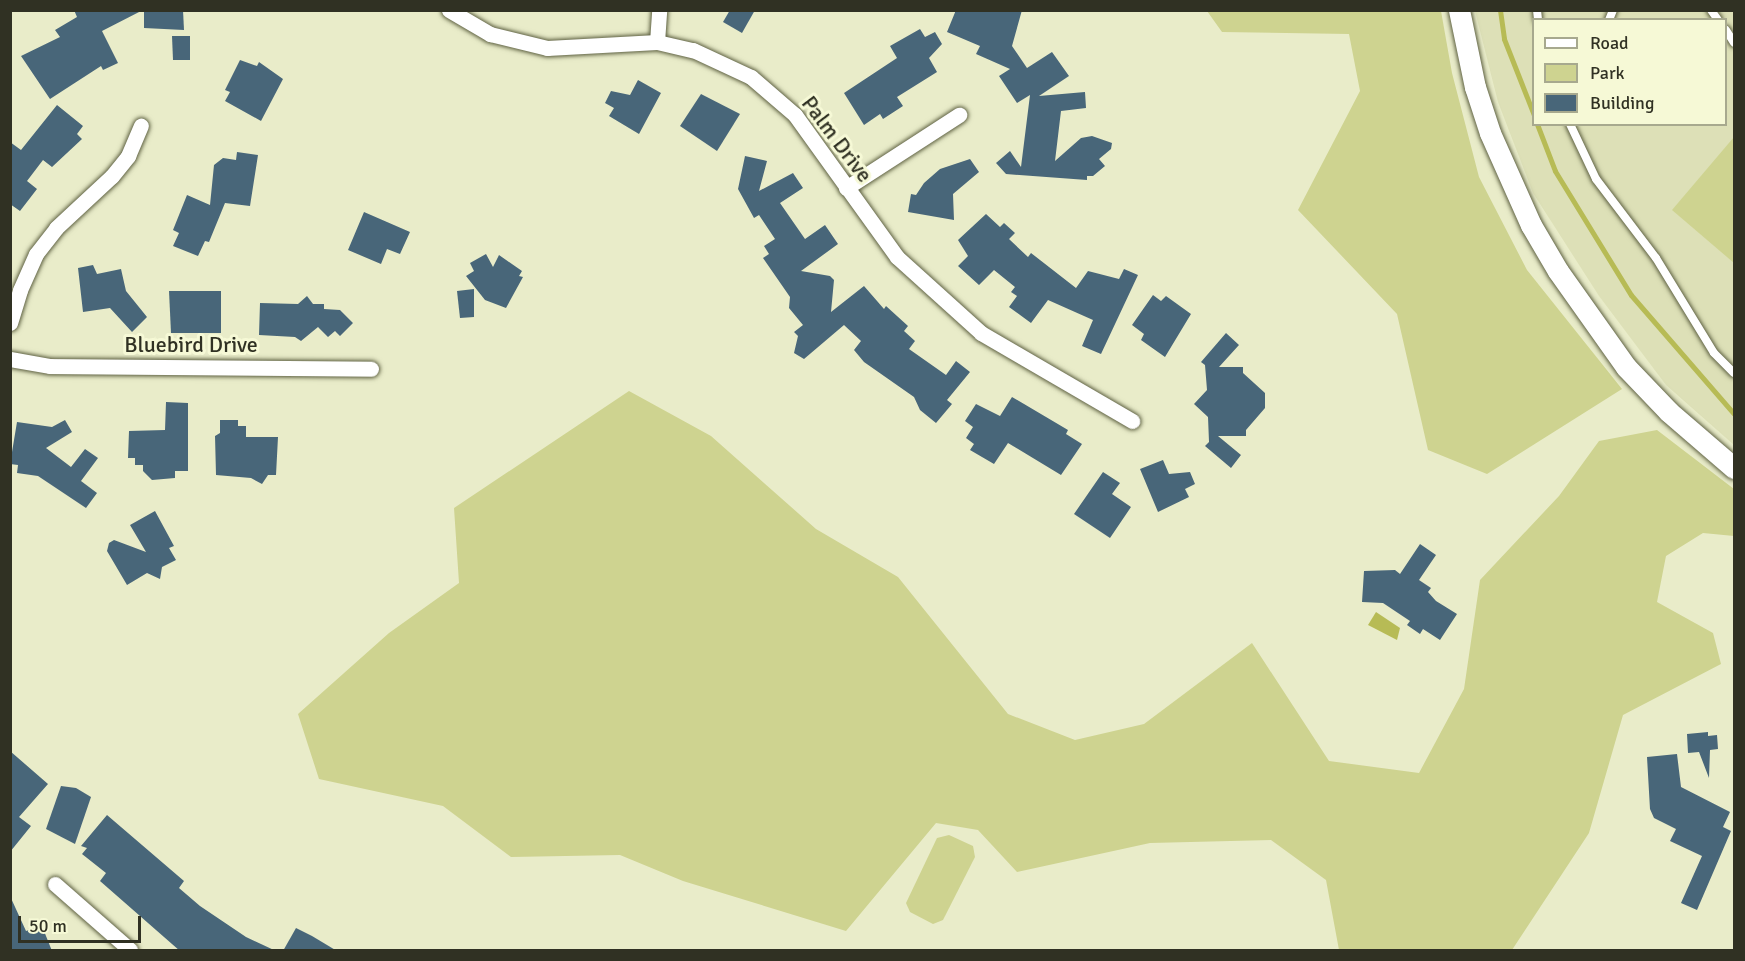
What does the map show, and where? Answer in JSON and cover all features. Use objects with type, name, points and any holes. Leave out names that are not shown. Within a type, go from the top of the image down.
[{"type":"main road","points":[[1459,10],[1475,87],[1490,133],[1531,225],[1558,271],[1626,367],[1669,412],[1734,468]]},
{"type":"street","name":"Palm Drive","points":[[449,10],[490,33],[547,48],[657,42],[693,50],[751,77],[795,115],[897,257],[981,333],[1132,421]]},
{"type":"street","points":[[657,42],[659,10]]},
{"type":"street","points":[[846,188],[959,115]]},
{"type":"street","points":[[10,323],[20,290],[36,254],[56,228],[112,176],[128,156],[141,126]]},
{"type":"street","name":"Bluebird Drive","points":[[10,359],[50,366],[371,369]]},
{"type":"street","points":[[55,884],[130,951]]},
{"type":"lane","points":[[1571,126],[1596,179],[1656,258],[1714,353],[1734,373]]},
{"type":"shaded area","points":[[1475,11],[1734,11],[1734,445],[1666,385],[1599,296],[1533,193],[1498,102]]},
{"type":"shaded area","points":[[1376,612],[1400,628],[1397,640],[1368,625]]},
{"type":"green space","points":[[1207,11],[1441,11],[1452,73],[1479,177],[1527,270],[1622,389],[1487,474],[1428,450],[1397,314],[1298,210],[1360,91],[1349,34],[1222,32]]},
{"type":"green space","points":[[1734,137],[1734,263],[1672,210]]},
{"type":"green space","points":[[629,391],[711,436],[816,529],[898,577],[1008,714],[1075,740],[1144,724],[1252,643],[1329,761],[1419,773],[1464,689],[1480,580],[1559,496],[1599,441],[1657,430],[1734,489],[1734,536],[1703,533],[1666,556],[1657,602],[1713,633],[1721,664],[1623,715],[1589,833],[1512,950],[1339,950],[1326,880],[1271,840],[1150,843],[1017,872],[978,830],[936,823],[846,931],[683,881],[620,855],[511,857],[443,806],[319,779],[298,714],[389,633],[459,583],[454,508]]},
{"type":"green space","points":[[949,835],[973,846],[975,857],[943,920],[933,924],[910,912],[906,903],[937,838]]},
{"type":"building","points":[[74,10],[143,10],[102,31],[118,63],[103,70],[101,66],[50,99],[21,56],[60,37],[55,30],[77,17]]},
{"type":"building","points":[[144,10],[183,10],[184,30],[144,28]]},
{"type":"building","points":[[730,10],[755,10],[742,33],[723,22]]},
{"type":"building","points":[[956,10],[1022,10],[1012,46],[1027,68],[1052,52],[1069,76],[1039,96],[1085,92],[1086,108],[1061,111],[1055,161],[1081,138],[1092,136],[1112,143],[1111,149],[1099,159],[1105,166],[1093,176],[1087,176],[1087,180],[1006,174],[996,163],[1010,151],[1021,167],[1030,95],[1017,103],[999,76],[1010,69],[976,54],[980,46],[947,32]]},
{"type":"building","points":[[920,29],[925,37],[935,32],[942,44],[929,58],[937,72],[897,97],[903,106],[883,119],[880,114],[864,125],[844,93],[897,58],[890,46]]},
{"type":"building","points":[[172,36],[190,36],[190,60],[173,60]]},
{"type":"building","points":[[240,60],[257,66],[259,62],[283,79],[261,121],[225,101],[230,92],[225,90]]},
{"type":"building","points":[[638,80],[661,93],[639,134],[609,116],[614,108],[605,103],[611,91],[630,95]]},
{"type":"building","points":[[701,94],[740,114],[717,151],[680,126]]},
{"type":"building","points":[[57,105],[83,126],[77,134],[82,139],[52,167],[43,160],[27,181],[37,189],[20,211],[10,204],[10,142],[21,150]]},
{"type":"building","points":[[237,152],[258,155],[250,206],[225,203],[209,242],[205,241],[198,256],[173,246],[179,233],[173,230],[187,195],[210,205],[214,165],[223,158],[236,160]]},
{"type":"building","points":[[745,156],[767,161],[759,191],[793,173],[803,188],[780,203],[805,239],[825,225],[838,244],[801,271],[830,276],[834,280],[831,312],[864,286],[884,309],[886,306],[908,326],[904,331],[915,341],[909,349],[946,375],[956,361],[970,372],[947,400],[952,404],[936,423],[920,410],[914,397],[864,362],[854,350],[861,341],[844,325],[804,359],[794,353],[798,336],[794,332],[803,325],[789,308],[790,297],[763,258],[769,254],[764,246],[775,239],[759,215],[754,218],[738,189]]},
{"type":"building","points":[[970,159],[979,172],[953,194],[954,220],[908,212],[911,194],[916,195],[924,183],[940,169]]},
{"type":"building","points":[[364,212],[410,232],[400,254],[387,249],[381,264],[348,250]]},
{"type":"building","points":[[986,214],[1000,227],[1004,223],[1015,233],[1009,239],[1028,257],[1031,253],[1076,288],[1088,271],[1119,279],[1124,269],[1138,275],[1101,354],[1082,346],[1093,320],[1048,300],[1031,323],[1009,307],[1017,296],[1011,292],[1015,287],[994,270],[979,285],[958,266],[968,256],[958,240]]},
{"type":"building","points":[[486,254],[493,267],[499,255],[522,271],[519,276],[523,277],[506,308],[485,300],[466,276],[474,271],[470,263]]},
{"type":"building","points":[[93,265],[97,274],[121,269],[126,291],[147,317],[132,332],[110,308],[83,312],[78,268]]},
{"type":"building","points":[[474,289],[474,317],[460,318],[457,291]]},
{"type":"building","points":[[169,291],[221,291],[221,333],[171,333]]},
{"type":"building","points":[[1153,295],[1161,301],[1166,296],[1191,314],[1165,357],[1141,340],[1144,334],[1132,325]]},
{"type":"building","points":[[307,296],[313,304],[324,304],[324,309],[340,310],[353,323],[340,336],[335,331],[328,337],[318,327],[301,341],[295,337],[259,335],[260,303],[298,304]]},
{"type":"building","points":[[1226,333],[1239,345],[1219,367],[1243,367],[1243,373],[1265,393],[1265,408],[1246,430],[1246,436],[1218,436],[1241,455],[1231,468],[1205,446],[1209,442],[1208,417],[1194,404],[1207,390],[1205,365],[1201,362]]},
{"type":"building","points":[[1012,397],[1068,430],[1066,434],[1082,444],[1061,475],[1008,443],[994,464],[970,450],[974,444],[966,438],[973,427],[965,421],[976,404],[1000,416]]},
{"type":"building","points":[[166,402],[188,403],[188,471],[175,471],[175,478],[152,480],[143,471],[143,465],[135,465],[135,458],[128,458],[129,431],[165,430]]},
{"type":"building","points":[[65,420],[72,432],[46,448],[71,467],[85,449],[98,458],[81,481],[97,493],[86,508],[38,476],[17,473],[18,465],[10,464],[17,422],[52,427]]},
{"type":"building","points":[[220,420],[238,420],[238,426],[246,426],[246,437],[278,437],[276,475],[268,475],[262,484],[251,478],[216,475],[215,436],[220,433]]},
{"type":"building","points":[[1163,460],[1169,474],[1190,472],[1195,484],[1185,489],[1189,497],[1158,512],[1140,469]]},
{"type":"building","points":[[1103,472],[1120,483],[1112,494],[1131,507],[1110,538],[1074,514]]},
{"type":"building","points":[[155,511],[174,546],[169,548],[176,560],[162,567],[160,579],[147,573],[127,585],[107,551],[109,543],[114,540],[146,552],[130,525]]},
{"type":"building","points":[[1420,544],[1436,555],[1419,580],[1431,588],[1428,592],[1436,601],[1457,614],[1440,640],[1423,629],[1420,634],[1407,625],[1410,621],[1383,603],[1362,602],[1364,571],[1395,570],[1400,574]]},
{"type":"building","points":[[1708,732],[1708,736],[1717,735],[1718,749],[1710,750],[1709,778],[1699,752],[1688,753],[1687,734]]},
{"type":"building","points":[[10,751],[48,784],[19,817],[31,826],[10,852]]},
{"type":"building","points":[[1677,754],[1681,787],[1730,812],[1723,827],[1731,831],[1697,910],[1681,903],[1702,856],[1670,841],[1676,829],[1654,818],[1650,809],[1647,757]]},
{"type":"building","points":[[61,786],[76,788],[91,797],[75,844],[46,829]]},
{"type":"building","points":[[107,815],[184,881],[179,888],[200,906],[246,937],[276,951],[180,951],[100,881],[106,873],[82,854],[87,848],[81,846]]},
{"type":"building","points":[[10,896],[26,931],[42,926],[52,951],[10,951]]},
{"type":"building","points":[[296,928],[312,936],[337,951],[283,951]]},
{"type":"waterway","points":[[1500,10],[1504,39],[1532,110]]},
{"type":"waterway","points":[[1538,126],[1555,171],[1631,295],[1734,414]]}]
